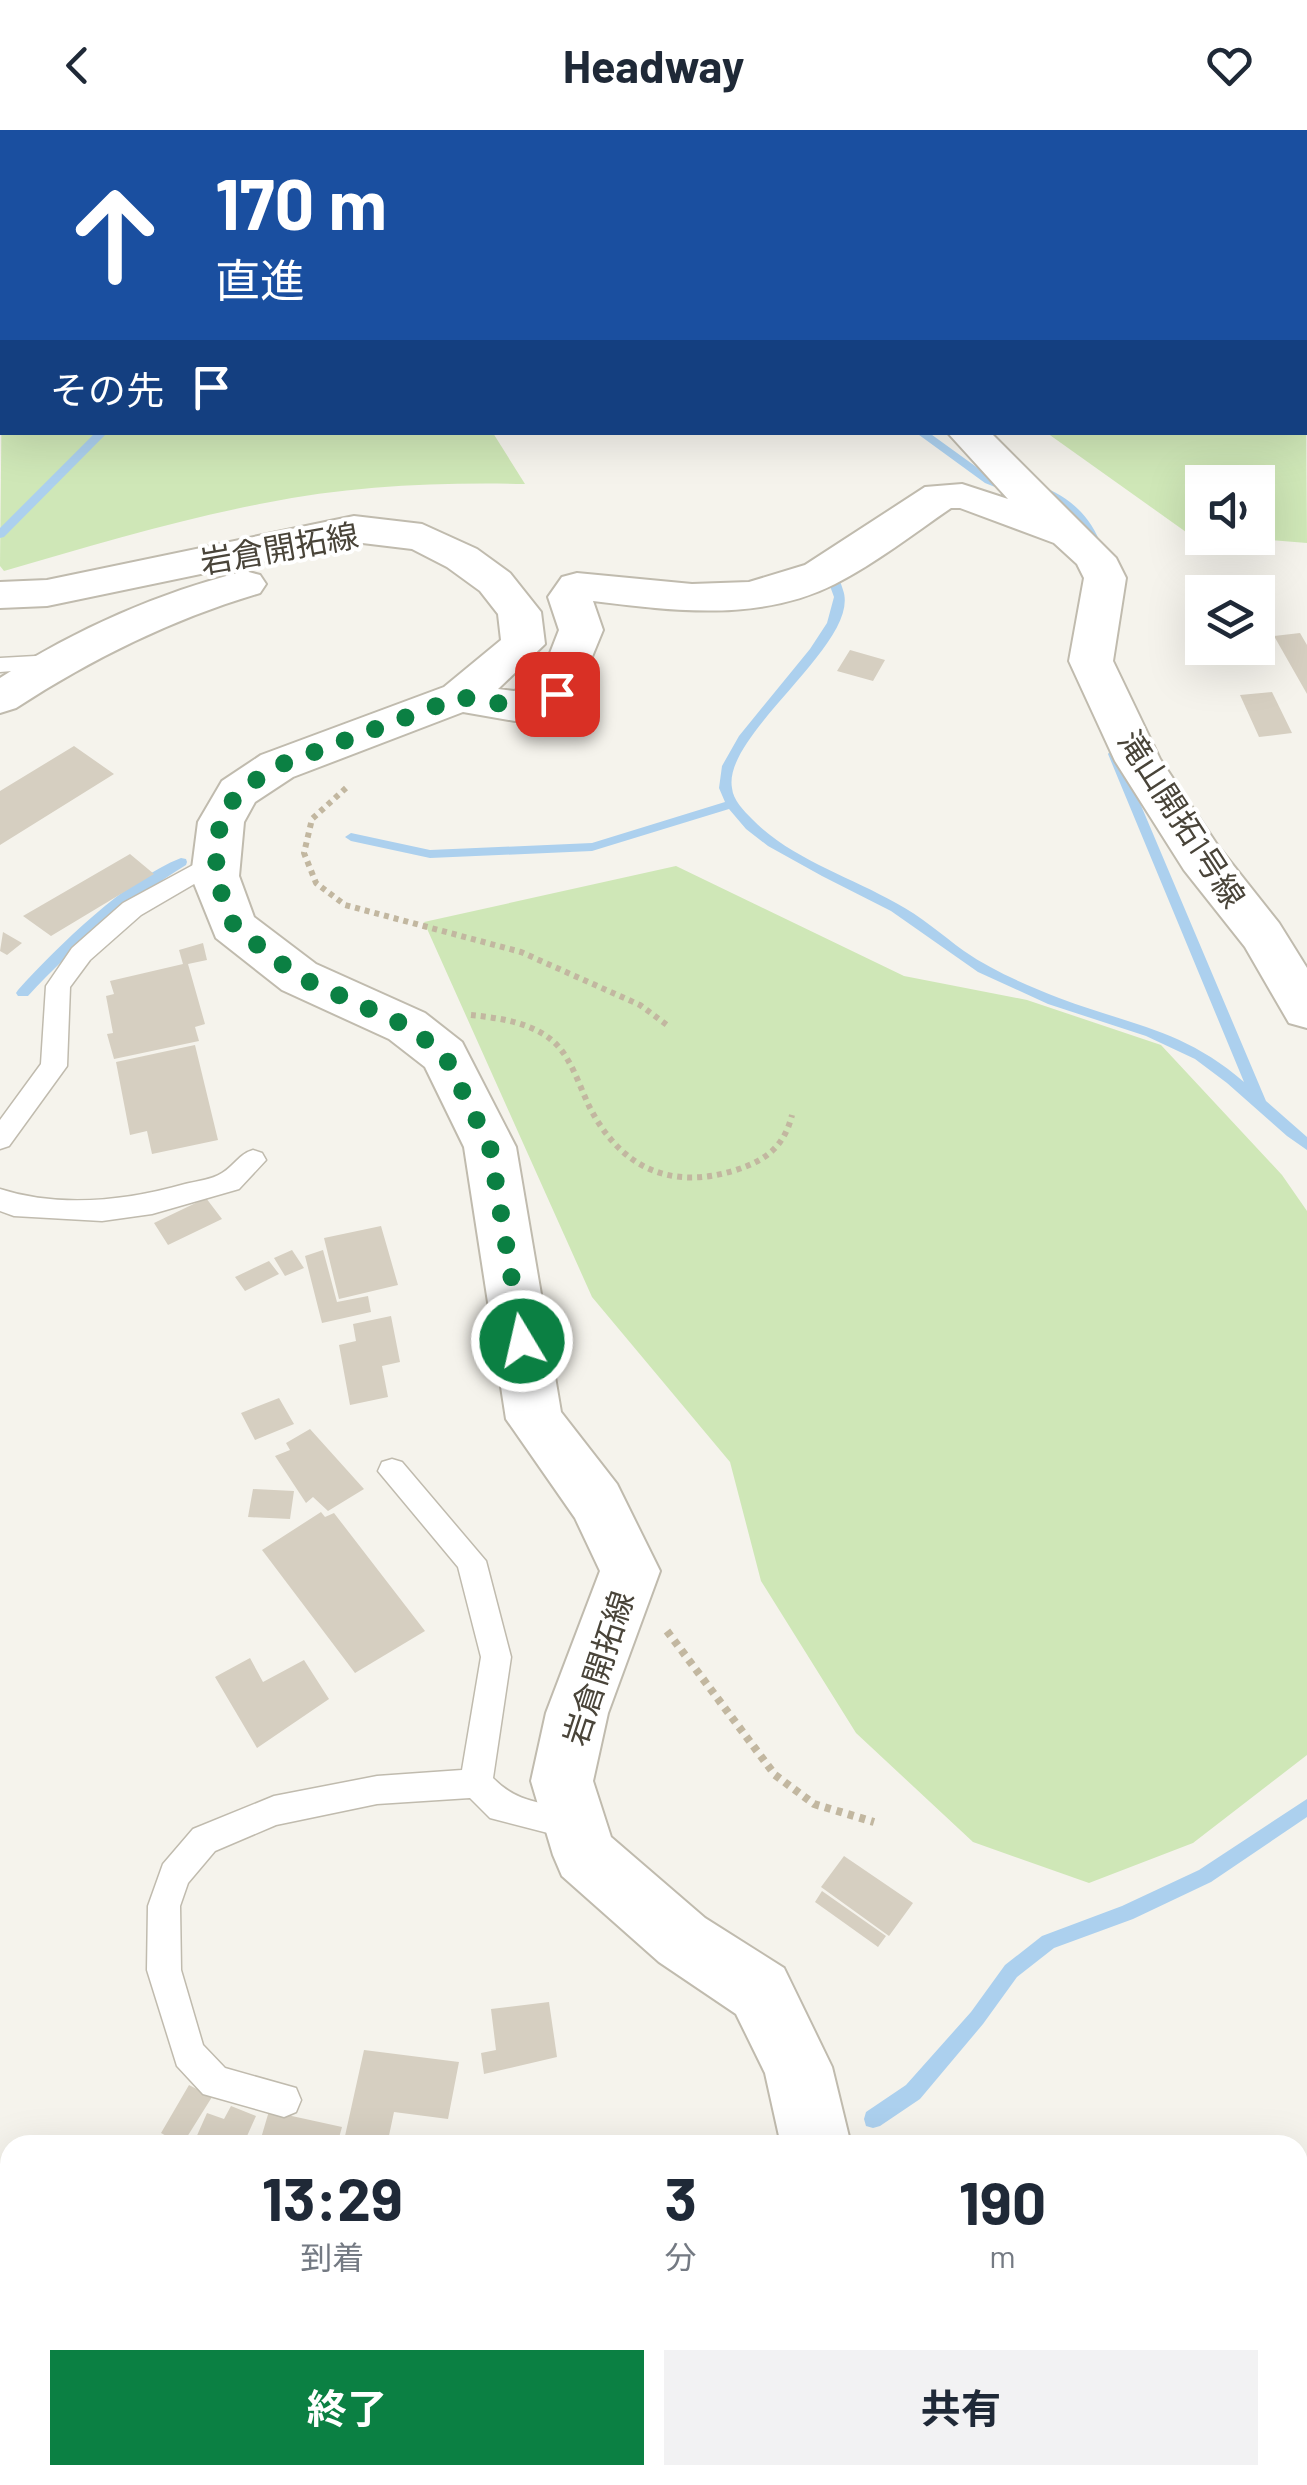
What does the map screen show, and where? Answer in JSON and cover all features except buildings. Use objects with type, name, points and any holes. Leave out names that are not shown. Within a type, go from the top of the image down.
[{"type":"street","name":"滝山開拓1号線","points":[[970,435],[1095,558],[1105,578],[1091,661],[1138,760],[1201,858],[1262,936],[1307,1010]]},
{"type":"street","points":[[460,697],[515,706],[557,694],[581,630],[570,596],[577,586],[668,596],[772,592],[808,580],[940,496],[955,494],[980,498],[1012,517],[1072,535]]},
{"type":"street","name":"岩倉開拓線","points":[[0,595],[47,593],[354,529],[422,537],[495,582],[519,612],[523,644],[460,697],[277,766],[238,792],[220,822],[215,876],[234,926],[299,977],[407,1026],[444,1054],[490,1147],[534,1419],[596,1502],[630,1571],[577,1714],[562,1782],[585,1855],[682,1940],[760,1991],[798,2067],[814,2135]]},
{"type":"street","points":[[0,698],[53,662],[186,600],[294,570],[355,565],[401,570],[436,580],[468,600],[487,627],[502,662]]},
{"type":"lane","points":[[0,666],[53,662]]},
{"type":"lane","points":[[0,1139],[54,1066],[58,986],[81,954],[132,909],[216,860]]},
{"type":"lane","points":[[0,1199],[14,1206],[102,1211],[152,1204],[230,1182],[253,1160]]},
{"type":"lane","points":[[392,1471],[471,1561],[496,1658],[476,1783]]},
{"type":"lane","points":[[284,2100],[214,2082],[189,2054],[164,1970],[164,1906],[174,1875],[204,1840],[274,1811],[376,1790],[476,1783],[501,1808],[575,1824]]},
{"type":"path","points":[[353,782],[312,819],[304,852],[316,883],[345,905],[522,952],[640,1005],[667,1025]]},
{"type":"path","points":[[407,1026],[436,1014],[502,1017],[557,1044],[585,1092],[603,1134],[636,1166],[677,1174],[730,1174],[780,1150],[792,1131],[792,1115]]},
{"type":"path","points":[[623,1588],[662,1626],[775,1774],[814,1804],[874,1822]]},
{"type":"green space","points":[[1,435],[494,435],[525,484],[394,486],[297,497],[166,525],[4,571],[0,566]]},
{"type":"green space","points":[[1050,435],[1306,435],[1307,543],[1275,540],[1275,465],[1185,465],[1185,531]]},
{"type":"green space","points":[[676,866],[904,976],[1027,1000],[1161,1045],[1282,1175],[1307,1211],[1307,1755],[1193,1843],[1089,1883],[973,1842],[856,1733],[761,1581],[730,1462],[592,1297],[424,922]]},
{"type":"waterway","points":[[0,535],[100,435]]},
{"type":"waterway","points":[[924,435],[989,481],[1010,490]]},
{"type":"waterway","points":[[1038,488],[1074,510],[1096,547]]},
{"type":"waterway","points":[[832,575],[840,597],[833,623],[743,739],[728,766],[725,788],[734,807],[773,843],[896,908],[983,969],[1053,1001],[1151,1033],[1199,1056],[1232,1079],[1307,1145]]},
{"type":"waterway","points":[[1114,754],[1259,1102]]},
{"type":"waterway","points":[[351,837],[430,854],[592,847],[732,804]]},
{"type":"waterway","points":[[23,993],[97,921],[181,862]]},
{"type":"waterway","points":[[873,2119],[913,2092],[977,2018],[1011,1971],[1048,1942],[1127,1913],[1205,1876],[1307,1807]]},
{"type":"route","points":[[522,1341],[490,1147],[444,1054],[407,1026],[299,977],[255,943],[234,926],[215,876],[220,822],[238,792],[277,766],[460,697],[515,706],[557,694]]}]
